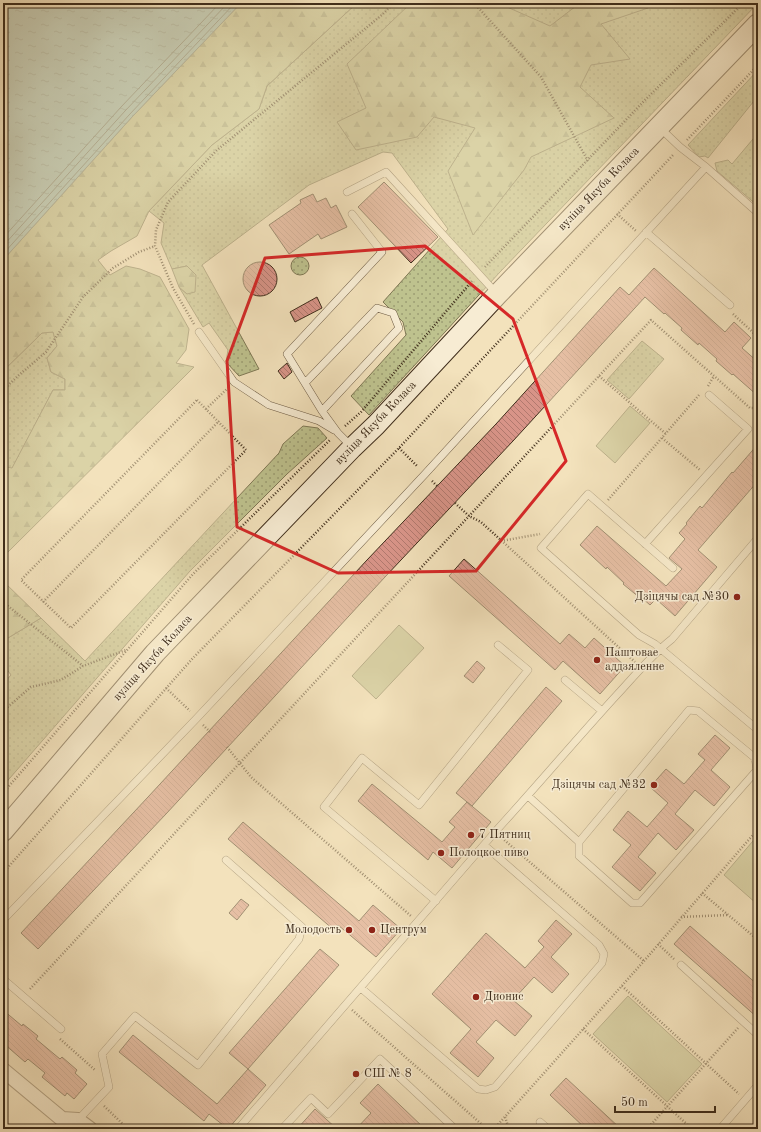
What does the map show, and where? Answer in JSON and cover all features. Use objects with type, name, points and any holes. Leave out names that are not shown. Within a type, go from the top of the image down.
[{"type":"street","name":"вуліца Якуба Коласа","points":[[3,831],[155,653],[352,448],[376,426],[497,294],[758,24]]},
{"type":"street","points":[[3,1071],[62,1119],[78,1120],[90,1129]]},
{"type":"lane","points":[[659,127],[680,147],[706,167],[758,213]]},
{"type":"lane","points":[[3,920],[197,718],[425,474],[706,167]]},
{"type":"lane","points":[[347,192],[386,172],[497,294]]},
{"type":"lane","points":[[352,214],[382,252],[287,354],[322,411],[352,448]]},
{"type":"lane","points":[[644,234],[730,305]]},
{"type":"lane","points":[[304,382],[377,308],[393,313],[399,328],[322,411]]},
{"type":"lane","points":[[199,332],[234,382],[269,405],[319,421],[338,432]]},
{"type":"lane","points":[[645,544],[748,429],[709,395]]},
{"type":"lane","points":[[673,568],[588,494],[541,548],[639,635],[655,644],[758,730]]},
{"type":"lane","points":[[238,1129],[495,832],[602,711],[660,648],[672,639],[758,538]]},
{"type":"lane","points":[[436,901],[324,807],[362,758],[419,805],[528,670],[498,645]]},
{"type":"lane","points":[[565,680],[602,711]]},
{"type":"lane","points":[[528,796],[579,842],[579,856],[632,903],[640,903],[757,770],[755,758],[698,711],[689,710],[579,842]]},
{"type":"lane","points":[[361,988],[478,1089],[486,1090],[495,1087],[602,963],[604,954],[599,945],[484,845]]},
{"type":"lane","points":[[78,1120],[109,1087],[102,1054],[135,1016],[198,1065],[299,940],[302,927],[226,860]]},
{"type":"lane","points":[[680,965],[758,1035]]},
{"type":"lane","points":[[3,979],[61,1029]]},
{"type":"lane","points":[[282,1129],[311,1098],[328,1114],[380,1059],[454,1129]]},
{"type":"lane","points":[[720,1129],[758,1085]]},
{"type":"lane","points":[[540,1122],[548,1129]]},
{"type":"path","points":[[199,332],[173,288],[155,246],[156,230],[168,202],[218,150],[383,14],[394,3]]},
{"type":"path","points":[[474,3],[541,77],[588,161]]},
{"type":"path","points":[[3,793],[193,574],[338,432],[362,412],[478,274],[644,102],[743,3]]},
{"type":"path","points":[[3,873],[193,658],[399,448],[617,214],[758,66]]},
{"type":"path","points":[[617,214],[644,234]]},
{"type":"path","points":[[3,390],[19,374],[46,352],[83,297],[108,272],[139,252],[155,246]]},
{"type":"path","points":[[738,318],[758,337]]},
{"type":"path","points":[[23,996],[651,320],[750,408],[758,408]]},
{"type":"path","points":[[599,376],[666,434]]},
{"type":"path","points":[[602,507],[709,384],[714,376]]},
{"type":"path","points":[[206,409],[234,382]]},
{"type":"path","points":[[197,400],[219,421],[246,450],[71,628],[21,580],[197,400]]},
{"type":"path","points":[[43,602],[219,421]]},
{"type":"path","points":[[662,438],[706,476]]},
{"type":"path","points":[[399,448],[425,474]]},
{"type":"path","points":[[455,503],[469,516],[481,522],[642,668]]},
{"type":"path","points":[[501,541],[556,531]]},
{"type":"path","points":[[3,602],[83,666]]},
{"type":"path","points":[[3,711],[31,687],[61,680],[83,666],[127,650]]},
{"type":"path","points":[[166,688],[192,712]]},
{"type":"path","points":[[227,748],[251,777],[267,792],[418,921]]},
{"type":"path","points":[[494,1129],[644,961],[758,829]]},
{"type":"path","points":[[495,832],[644,961]]},
{"type":"path","points":[[702,893],[758,940]]},
{"type":"path","points":[[681,918],[728,915]]},
{"type":"path","points":[[658,944],[680,965]]},
{"type":"path","points":[[622,986],[745,1100]]},
{"type":"path","points":[[346,1005],[486,1129]]},
{"type":"path","points":[[647,1129],[744,1022]]},
{"type":"path","points":[[583,1029],[692,1129]]},
{"type":"path","points":[[58,1038],[99,1074]]},
{"type":"path","points":[[98,1100],[128,1129]]},
{"type":"path","points":[[505,1117],[509,1129]]},
{"type":"highlighted area","points":[[425,246],[513,319],[566,461],[476,571],[338,573],[237,527],[227,361],[265,258]]},
{"type":"green space","points":[[241,3],[357,3],[267,86],[259,109],[212,145],[149,211],[137,236],[98,260],[110,275],[126,266],[140,269],[160,277],[189,329],[186,350],[176,363],[194,367],[3,557],[3,466],[12,468],[53,390],[65,390],[65,379],[51,372],[47,358],[57,346],[53,332],[42,333],[3,371],[3,260],[132,117]]},
{"type":"green space","points":[[357,3],[758,3],[500,272],[369,415],[351,396],[406,335],[403,322],[383,302],[448,229],[392,153],[383,152],[309,185],[202,265],[259,369],[239,376],[226,362],[228,350],[209,323],[203,327],[179,287],[187,294],[187,266],[172,269],[161,243],[164,223],[149,211],[212,145],[259,109],[267,86]]},
{"type":"green space","points":[[411,3],[498,3],[550,26],[580,3],[648,3],[648,8],[601,24],[630,59],[591,65],[580,87],[614,118],[531,157],[524,170],[473,235],[448,171],[475,128],[434,117],[417,137],[356,150],[337,122],[366,108],[347,64]]},
{"type":"green space","points":[[758,70],[758,96],[708,158],[705,156],[699,157],[688,145]]},
{"type":"green space","points":[[758,133],[758,206],[717,171],[715,163],[728,160],[732,164]]},
{"type":"green space","points":[[300,257],[306,260],[309,266],[306,272],[300,275],[294,272],[291,266],[294,260]]},
{"type":"green space","points":[[187,266],[196,275],[195,292],[187,294],[179,287],[172,269]]},
{"type":"green space","points":[[53,332],[57,346],[47,358],[51,372],[65,379],[65,390],[53,390],[12,469],[3,466],[3,371],[42,333]]},
{"type":"green space","points":[[642,341],[664,359],[629,399],[607,380]]},
{"type":"green space","points":[[630,406],[650,423],[615,463],[596,446]]},
{"type":"green space","points":[[303,426],[318,428],[327,438],[287,474],[190,571],[3,786],[3,684],[11,675],[3,664],[3,641],[41,618],[85,661],[279,453],[283,444]]},
{"type":"green space","points":[[3,581],[41,618],[3,641]]},
{"type":"green space","points":[[399,625],[424,648],[376,699],[352,676]]},
{"type":"green space","points":[[758,835],[758,903],[757,904],[724,875]]},
{"type":"green space","points":[[628,996],[702,1064],[667,1102],[593,1034]]},
{"type":"water","points":[[3,3],[241,3],[132,117],[3,260]]},
{"type":"building","points":[[384,182],[438,237],[411,263],[358,207]]},
{"type":"building","points":[[313,194],[317,202],[326,198],[331,208],[336,205],[347,227],[321,239],[318,234],[289,254],[269,225],[301,203],[300,200]]},
{"type":"building","points":[[257,262],[263,262],[272,267],[276,273],[276,285],[272,291],[263,296],[257,296],[248,291],[243,282],[243,276],[248,267]]},
{"type":"building","points":[[654,268],[725,332],[734,322],[751,338],[742,348],[758,362],[758,396],[716,361],[717,359],[699,343],[698,345],[681,330],[682,328],[645,297],[166,814],[38,949],[21,933],[367,560],[496,424],[620,287],[629,295]]},
{"type":"building","points":[[317,297],[322,308],[295,322],[290,312]]},
{"type":"building","points":[[287,363],[292,372],[284,379],[278,371]]},
{"type":"building","points":[[758,444],[758,481],[698,550],[717,567],[675,616],[656,599],[650,605],[641,597],[640,598],[623,584],[624,583],[607,567],[606,569],[580,545],[597,526],[666,586],[682,569],[669,558],[685,539],[679,533],[700,506],[702,508]]},
{"type":"building","points":[[464,559],[560,644],[569,634],[585,648],[594,638],[625,666],[600,694],[563,661],[555,670],[449,576]]},
{"type":"building","points":[[477,661],[485,668],[473,683],[464,676]]},
{"type":"building","points":[[546,687],[562,701],[472,806],[456,793]]},
{"type":"building","points":[[715,735],[730,748],[711,770],[730,787],[714,806],[695,790],[675,814],[694,830],[676,850],[658,833],[638,857],[656,873],[640,891],[612,867],[631,845],[613,830],[628,811],[647,827],[668,803],[650,787],[666,769],[684,784],[705,760],[698,754]]},
{"type":"building","points":[[372,784],[442,842],[455,827],[449,822],[467,802],[491,822],[452,868],[433,852],[428,860],[358,801]]},
{"type":"building","points":[[243,822],[359,921],[373,905],[401,929],[376,957],[338,925],[334,930],[228,839]]},
{"type":"building","points":[[241,899],[249,905],[237,920],[229,913]]},
{"type":"building","name":"Дионис","points":[[556,920],[572,934],[551,957],[569,974],[552,993],[534,977],[513,1000],[532,1016],[515,1036],[496,1020],[476,1042],[494,1058],[478,1077],[450,1053],[471,1029],[432,994],[486,933],[525,968],[544,947],[538,941]]},
{"type":"building","points":[[690,926],[758,985],[758,1018],[674,944]]},
{"type":"building","points":[[320,949],[339,965],[248,1069],[229,1053]]},
{"type":"building","points":[[3,1010],[22,1026],[23,1024],[38,1036],[36,1039],[60,1059],[62,1057],[77,1070],[75,1073],[87,1084],[74,1099],[67,1093],[65,1096],[42,1077],[45,1073],[28,1059],[25,1062],[3,1043]]},
{"type":"building","points":[[133,1035],[217,1104],[248,1069],[266,1085],[228,1129],[209,1114],[204,1121],[119,1052]]},
{"type":"building","points":[[566,1078],[621,1129],[586,1129],[550,1095]]},
{"type":"building","points":[[378,1084],[425,1129],[356,1129],[371,1113],[360,1103]]},
{"type":"building","points":[[315,1109],[337,1129],[297,1129]]},
{"type":"place","name":"Дзіцячы сад №30","points":[[737,597]]},
{"type":"place","name":"Паштовае аддзяленне","points":[[597,660]]},
{"type":"place","name":"Дзіцячы сад №32","points":[[654,785]]},
{"type":"place","name":"7 Пятниц","points":[[471,835]]},
{"type":"place","name":"Полоцкое пиво","points":[[441,853]]},
{"type":"place","name":"Молодость","points":[[349,930]]},
{"type":"place","name":"Центрум","points":[[372,930]]},
{"type":"place","name":"Дионис","points":[[476,997]]},
{"type":"place","name":"СШ № 8","points":[[356,1074]]}]
